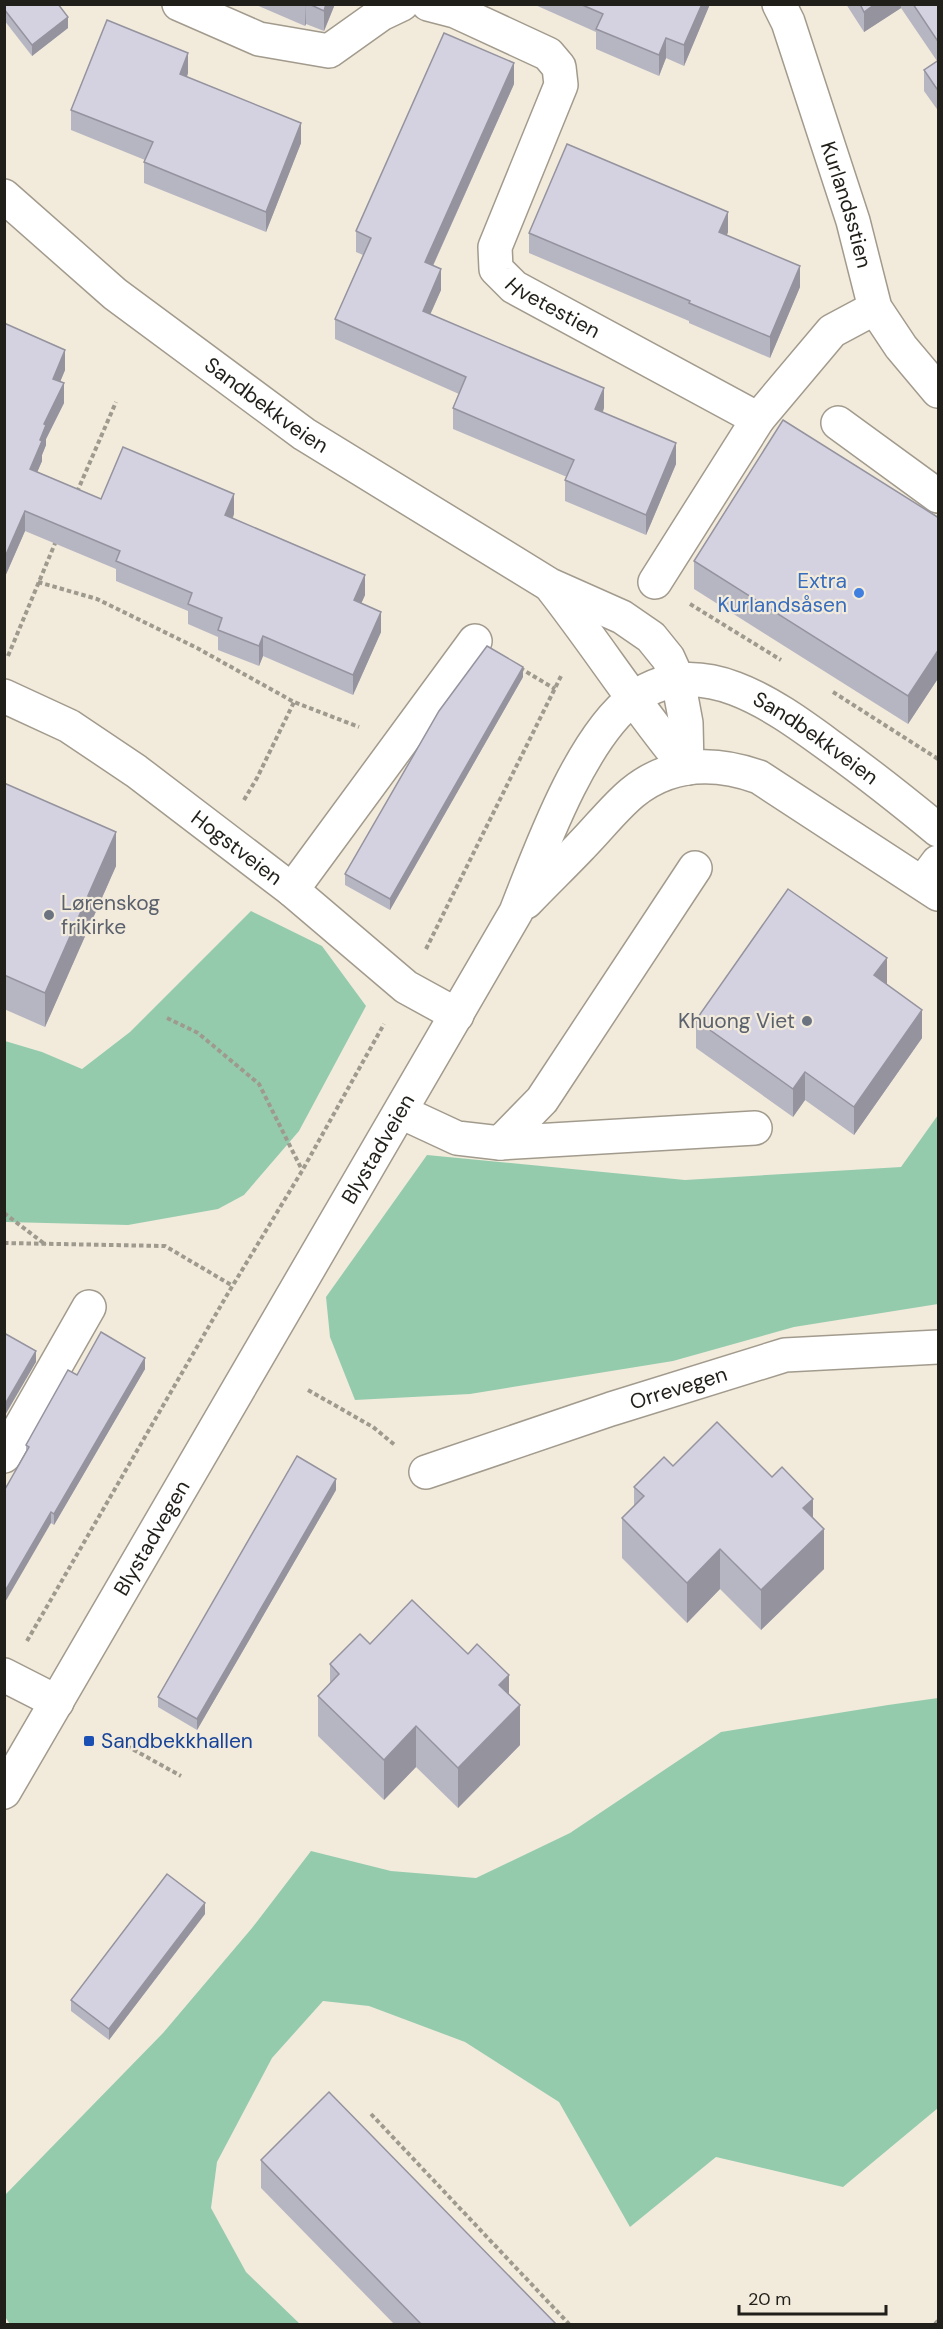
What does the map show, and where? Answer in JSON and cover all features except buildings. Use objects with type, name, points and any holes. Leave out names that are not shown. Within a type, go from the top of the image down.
[{"type":"street","points":[[179,4],[260,39],[329,51],[381,14],[402,4]]},
{"type":"street","name":"Hvetestien","points":[[428,4],[455,11],[548,54],[559,67],[561,85],[495,247],[496,269],[514,287],[758,418]]},
{"type":"street","name":"Kurlandsstien","points":[[779,4],[788,22],[853,221],[875,308],[901,347],[939,391]]},
{"type":"street","name":"Sandbekkveien","points":[[4,196],[115,294],[304,434],[550,585],[622,617],[651,637],[668,658],[678,680],[686,723],[687,768]]},
{"type":"street","points":[[655,582],[758,418],[832,331],[875,308]]},
{"type":"street","points":[[838,423],[939,496]]},
{"type":"street","name":"Sandbekkveien","points":[[550,585],[598,647],[633,699],[687,768]]},
{"type":"street","points":[[292,890],[475,641]]},
{"type":"street","name":"Sandbekkveien","points":[[457,1015],[516,912],[549,828],[590,751],[611,720],[633,699],[654,687],[678,680],[700,681],[726,685],[766,702],[879,782],[939,830]]},
{"type":"street","name":"Hogstveien","points":[[4,696],[69,726],[136,771],[292,890],[406,987],[457,1015]]},
{"type":"street","name":"Sandbekkveien","points":[[516,912],[633,792],[660,775],[687,768],[712,766],[734,768],[759,777],[933,879]]},
{"type":"street","points":[[500,1143],[542,1100],[695,868]]},
{"type":"street","name":"Blystadveien","points":[[301,1283],[457,1015]]},
{"type":"street","points":[[401,1112],[457,1138],[500,1143],[755,1128]]},
{"type":"street","name":"Blystadvegen","points":[[4,1792],[301,1283]]},
{"type":"street","points":[[4,1456],[89,1307]]},
{"type":"street","name":"Orrevegen","points":[[426,1472],[610,1409],[784,1354],[939,1347]]},
{"type":"street","points":[[6,1676],[57,1702]]},
{"type":"path","points":[[74,497],[116,402]]},
{"type":"path","points":[[4,665],[56,540]]},
{"type":"path","points":[[38,582],[97,599],[197,648],[294,702],[357,726],[397,748]]},
{"type":"path","points":[[475,641],[555,689]]},
{"type":"path","points":[[6,1676],[302,1171],[406,987],[564,670]]},
{"type":"path","points":[[221,837],[257,778],[294,702]]},
{"type":"path","points":[[166,1018],[198,1033],[259,1084],[302,1171]]},
{"type":"path","points":[[4,1213],[46,1245]]},
{"type":"path","points":[[4,1243],[165,1246],[233,1286]]},
{"type":"path","points":[[309,1390],[373,1427],[426,1472]]},
{"type":"path","points":[[107,1735],[181,1776]]},
{"type":"path","points":[[371,2114],[569,2325]]},
{"type":"path","points":[[934,2325],[939,2321]]},
{"type":"green space","points":[[251,911],[322,946],[366,1006],[299,1131],[244,1195],[218,1209],[128,1225],[5,1222],[5,1041],[42,1052],[82,1069],[130,1032]]},
{"type":"green space","points":[[938,1115],[938,1304],[794,1327],[673,1361],[470,1394],[355,1400],[330,1337],[326,1297],[427,1155],[685,1180],[901,1167]]},
{"type":"green space","points":[[938,1698],[938,2108],[843,2187],[716,2157],[630,2227],[559,2102],[465,2042],[369,2006],[323,2001],[272,2058],[217,2162],[211,2208],[246,2272],[300,2324],[10,2324],[5,2317],[5,2195],[163,2033],[252,1928],[311,1851],[391,1871],[476,1878],[570,1833],[721,1732]]},
{"type":"place","name":"Extra Kurlandsåsen","points":[[859,593]]},
{"type":"place","name":"Lørenskog frikirke","points":[[49,915]]},
{"type":"place","name":"Khuong Viet","points":[[807,1021]]},
{"type":"place","name":"Sandbekkhallen","points":[[89,1741]]}]
